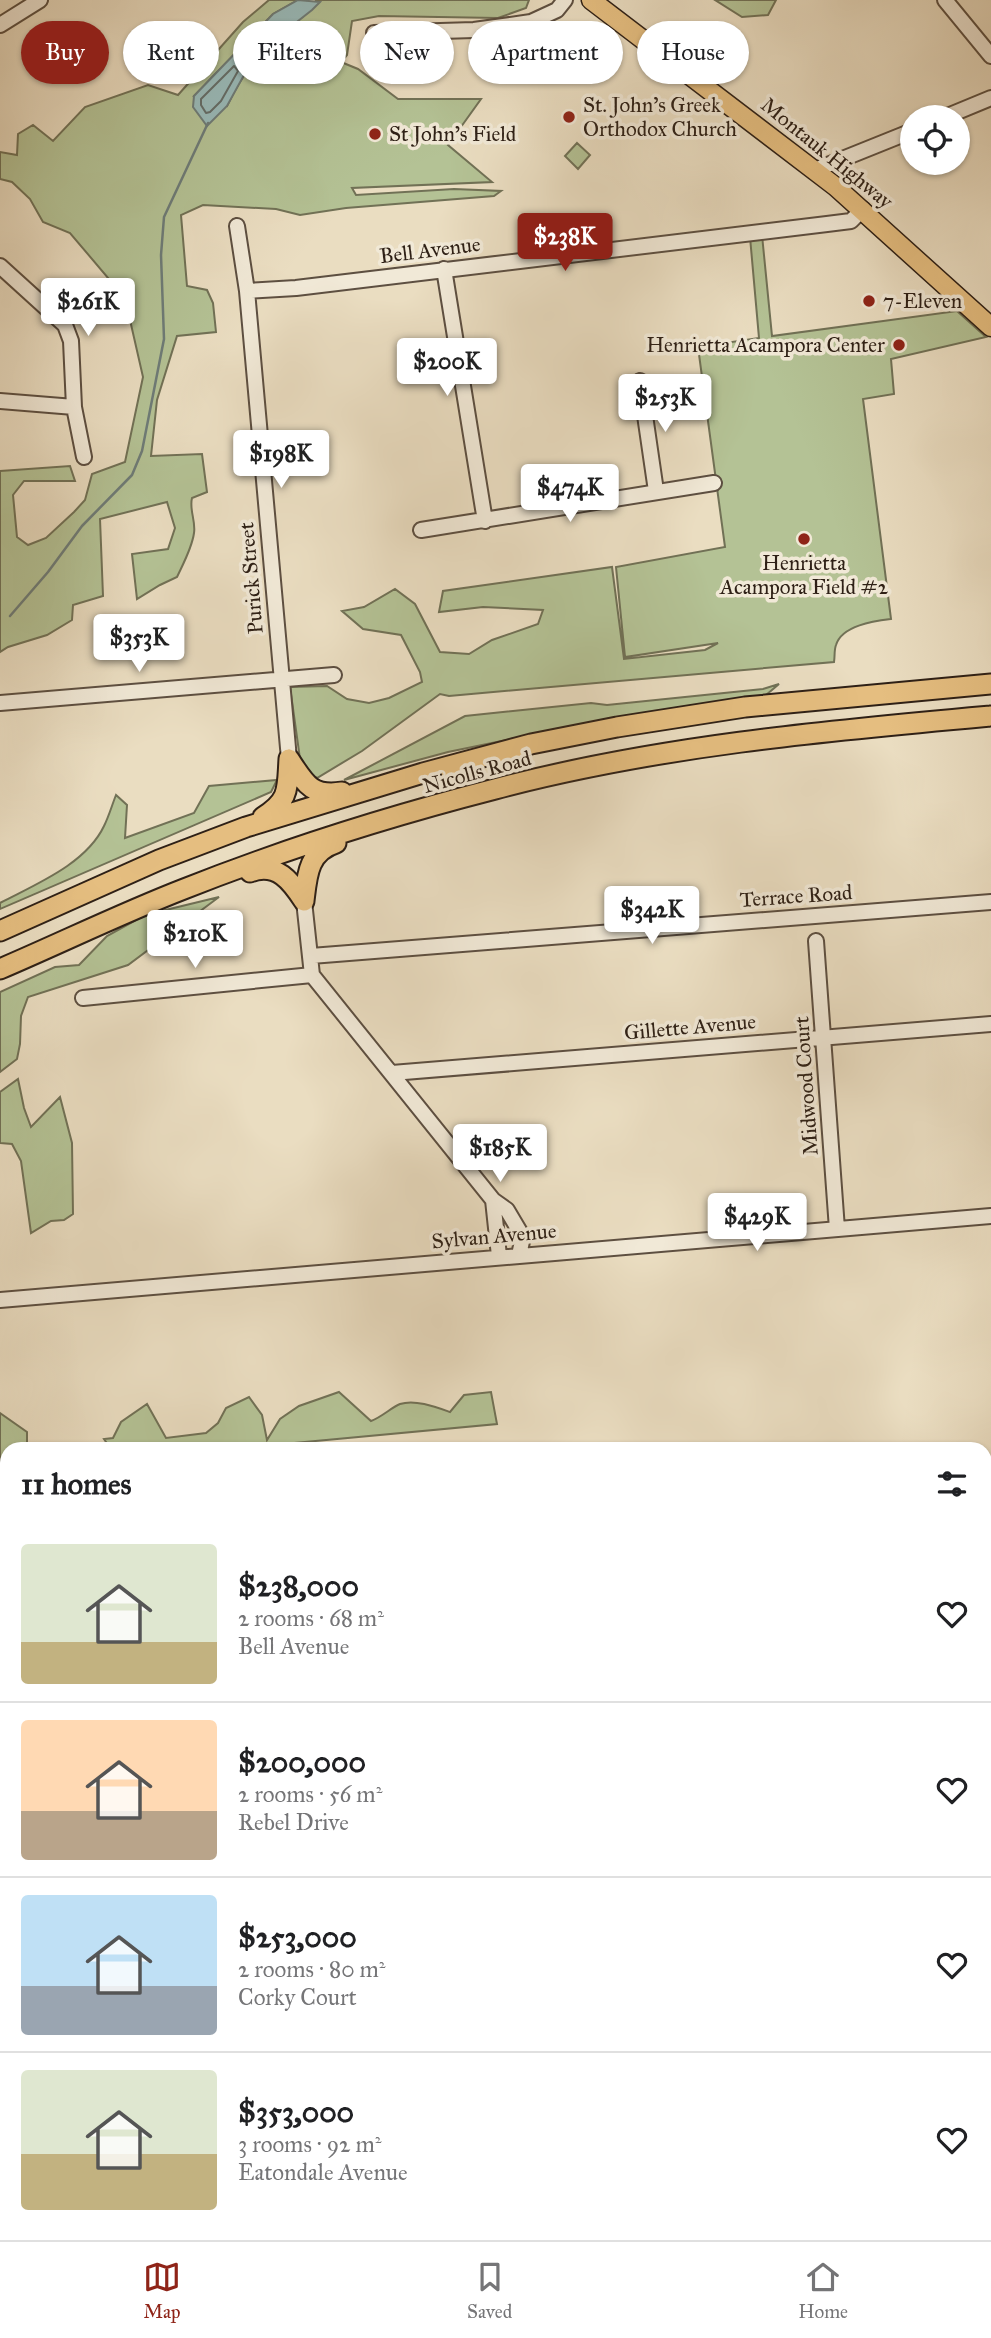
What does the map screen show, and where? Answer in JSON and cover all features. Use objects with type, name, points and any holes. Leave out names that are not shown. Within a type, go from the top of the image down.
[{"type":"highway","name":"Nicolls Road","points":[[0,930],[159,860],[246,827],[381,785],[531,744],[745,707],[991,684]]},
{"type":"highway","name":"Nicolls Road","points":[[0,970],[205,881],[298,847],[495,789],[610,763],[791,734],[991,716]]},
{"type":"highway","points":[[289,759],[307,786],[316,791],[331,793],[381,785]]},
{"type":"highway","points":[[246,827],[280,806],[286,792],[289,759]]},
{"type":"highway","points":[[304,901],[312,860],[324,846],[360,835],[365,827]]},
{"type":"highway","points":[[205,881],[226,881],[258,869],[274,869],[290,880],[304,901]]},
{"type":"main road","name":"Montauk Highway","points":[[591,0],[863,209],[991,327]]},
{"type":"street","points":[[0,25],[40,0]]},
{"type":"street","points":[[454,31],[531,22],[556,10],[565,0]]},
{"type":"street","points":[[945,0],[991,56]]},
{"type":"street","points":[[970,106],[991,98]]},
{"type":"street","points":[[815,170],[900,136]]},
{"type":"street","name":"Bell Avenue","points":[[247,291],[296,288],[839,223],[853,220],[863,209]]},
{"type":"street","name":"Purick Street","points":[[237,226],[247,291],[289,759]]},
{"type":"street","points":[[0,266],[65,325],[71,341],[74,407],[84,457]]},
{"type":"street","points":[[444,269],[485,521]]},
{"type":"street","points":[[640,382],[656,491]]},
{"type":"street","points":[[0,401],[74,407]]},
{"type":"street","points":[[421,530],[714,483]]},
{"type":"street","points":[[0,703],[334,675]]},
{"type":"street","points":[[304,901],[312,975],[493,1200],[507,1210],[523,1237],[519,1255]]},
{"type":"street","name":"Terrace Road","points":[[311,956],[991,902]]},
{"type":"street","name":"Midwood Court","points":[[816,941],[836,1228]]},
{"type":"street","points":[[83,998],[312,975]]},
{"type":"street","name":"Gillette Avenue","points":[[392,1073],[991,1024]]},
{"type":"street","points":[[493,1200],[499,1256]]},
{"type":"street","name":"Sylvan Avenue","points":[[0,1300],[991,1216]]},
{"type":"green space","points":[[269,0],[298,0],[273,14],[266,21],[244,21]]},
{"type":"green space","points":[[315,0],[529,0],[526,8],[498,18],[379,16],[352,21],[347,55],[346,21],[298,21],[319,1]]},
{"type":"green space","points":[[715,0],[776,0],[768,15],[742,17]]},
{"type":"green space","points":[[233,33],[233,56],[219,70],[219,49]]},
{"type":"green space","points":[[346,64],[360,70],[360,84],[378,84],[398,99],[481,99],[448,145],[492,182],[352,188],[356,195],[454,189],[501,191],[494,196],[346,208],[300,215],[276,209],[203,205],[181,215],[187,286],[207,290],[213,303],[216,332],[177,336],[157,400],[151,456],[202,454],[207,492],[192,498],[194,533],[187,556],[177,577],[137,599],[132,554],[168,549],[175,528],[167,502],[100,519],[103,596],[73,605],[72,620],[47,635],[0,652],[0,471],[70,466],[75,481],[24,481],[13,495],[17,537],[28,545],[46,538],[85,500],[92,474],[125,462],[143,377],[125,298],[70,233],[43,222],[30,199],[12,182],[0,179],[0,152],[17,155],[18,134],[33,125],[53,141],[85,107],[148,85],[178,95],[188,84],[206,84],[194,96],[227,106],[239,84],[346,84]]},
{"type":"green space","points":[[577,143],[590,155],[578,169],[565,156]]},
{"type":"green space","points":[[762,235],[772,336],[957,311],[986,337],[891,359],[894,394],[863,399],[891,619],[860,625],[845,633],[836,645],[834,662],[449,696],[440,694],[362,751],[317,778],[307,773],[300,759],[290,687],[327,686],[347,699],[369,703],[389,698],[422,682],[420,672],[401,635],[363,629],[342,611],[364,607],[395,589],[415,604],[440,652],[469,654],[492,640],[538,624],[543,610],[483,607],[439,612],[443,591],[612,567],[624,659],[705,650],[718,643],[625,657],[616,567],[725,547],[698,347],[759,338],[750,237]]},
{"type":"green space","points":[[779,684],[766,695],[612,718],[448,752],[344,780],[465,716],[591,703],[607,705],[763,689]]},
{"type":"green space","points":[[277,780],[271,792],[0,909],[0,903],[59,872],[85,851],[104,826],[116,795],[127,805],[125,838],[194,813],[209,786]]},
{"type":"green space","points":[[219,897],[128,965],[28,997],[21,1016],[17,1059],[0,1072],[0,992],[55,967],[79,965],[107,936],[145,915]]},
{"type":"green space","points":[[18,1079],[31,1127],[60,1097],[72,1143],[73,1214],[64,1220],[51,1221],[31,1233],[21,1161],[12,1144],[0,1143],[0,1092]]},
{"type":"green space","points":[[339,1392],[371,1421],[397,1405],[412,1402],[450,1412],[464,1395],[491,1392],[497,1424],[305,1442],[106,1442],[104,1439],[113,1438],[121,1422],[147,1404],[166,1438],[206,1433],[218,1423],[226,1408],[249,1397],[262,1415],[267,1440],[280,1419],[299,1406]]},
{"type":"green space","points":[[0,1413],[27,1432],[27,1442],[0,1442]]},
{"type":"water","points":[[298,0],[320,2],[298,21],[266,21],[273,14]]},
{"type":"water","points":[[233,56],[233,84],[239,84],[227,106],[207,126],[193,107],[194,96],[206,84],[219,84],[219,70]]},
{"type":"waterway","points":[[10,616],[48,572],[82,526],[132,475],[142,451],[164,339],[161,255],[164,217],[208,123]]},
{"type":"place","name":"St. John's Greek Orthodox Church","points":[[569,117]]},
{"type":"place","name":"St John's Field","points":[[375,134]]},
{"type":"place","name":"7-Eleven","points":[[869,301]]},
{"type":"place","name":"Henrietta Acampora Center","points":[[899,345]]},
{"type":"place","name":"Henrietta Acampora Field #2","points":[[804,539]]}]
